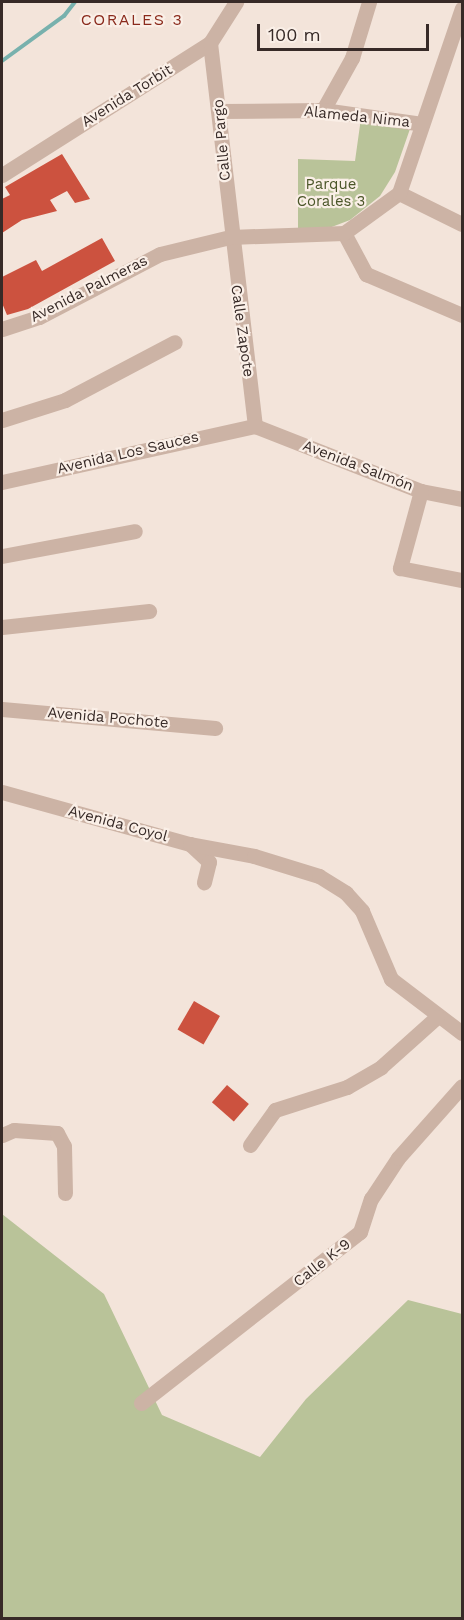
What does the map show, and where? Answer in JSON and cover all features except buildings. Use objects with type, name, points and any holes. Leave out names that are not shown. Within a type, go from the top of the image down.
[{"type":"street","name":"Avenida Torbit","points":[[2,175],[210,43],[236,2]]},
{"type":"street","points":[[323,110],[352,58],[369,2]]},
{"type":"street","points":[[462,8],[457,43],[422,124],[399,193],[344,233],[366,274],[462,315]]},
{"type":"street","name":"Calle Pargo","points":[[210,43],[220,111],[230,237]]},
{"type":"street","name":"Alameda Nima","points":[[220,111],[323,110],[422,124]]},
{"type":"street","points":[[399,193],[462,224]]},
{"type":"street","name":"Avenida Palmeras","points":[[2,329],[39,317],[160,254],[230,237],[344,233]]},
{"type":"street","name":"Calle Zapote","points":[[230,237],[255,426]]},
{"type":"street","points":[[2,420],[65,400],[175,342]]},
{"type":"street","name":"Avenida Los Sauces","points":[[2,482],[255,426]]},
{"type":"street","name":"Avenida Salmón","points":[[255,426],[421,490],[462,499]]},
{"type":"street","points":[[421,490],[400,568],[462,580]]},
{"type":"street","points":[[2,556],[135,531]]},
{"type":"street","points":[[2,627],[149,611]]},
{"type":"street","name":"Avenida Pochote","points":[[2,709],[215,728]]},
{"type":"street","name":"Avenida Coyol","points":[[2,792],[190,844],[297,870],[346,893],[362,911],[391,979],[437,1017],[462,1033]]},
{"type":"street","points":[[190,844],[205,854],[208,862],[204,882]]},
{"type":"street","points":[[250,1145],[275,1110],[347,1087],[381,1067],[437,1017]]},
{"type":"street","name":"Calle K-9","points":[[141,1403],[360,1232],[371,1199],[398,1158],[462,1086]]},
{"type":"street","points":[[2,1135],[14,1130],[57,1133],[64,1146],[65,1193]]},
{"type":"green space","name":"Parque Corales 3","points":[[361,118],[411,126],[395,172],[380,196],[350,220],[329,228],[298,231],[298,159],[355,161]]},
{"type":"green space","points":[[2,1214],[104,1294],[162,1415],[260,1457],[306,1399],[408,1300],[462,1314],[462,1618],[2,1618]]},
{"type":"waterway","points":[[2,61],[64,16],[75,2]]},
{"type":"district","name":"CORALES 3","points":[[132,20]]}]
